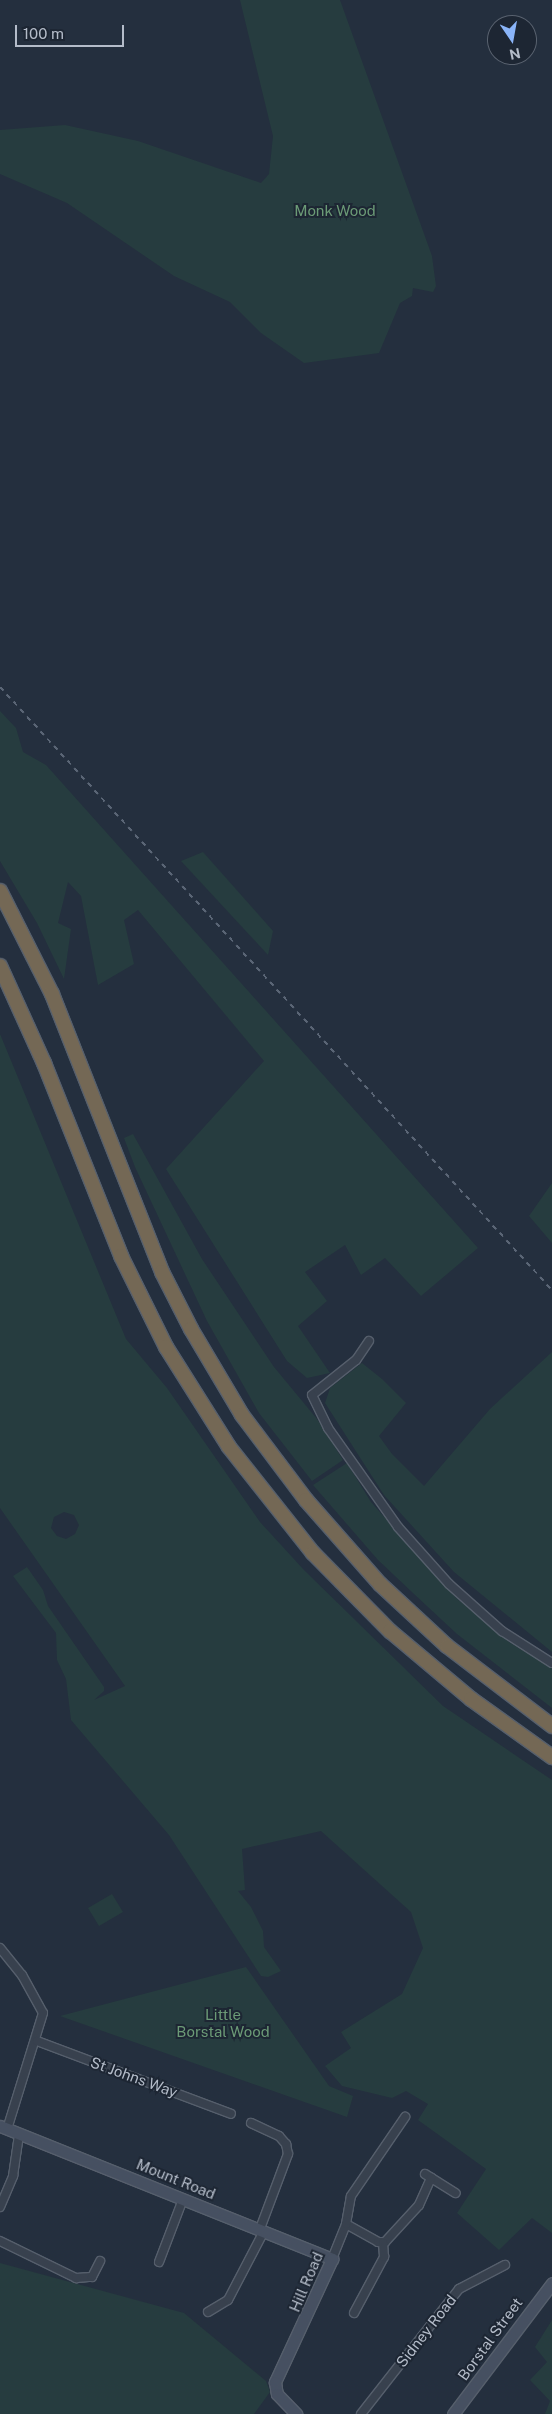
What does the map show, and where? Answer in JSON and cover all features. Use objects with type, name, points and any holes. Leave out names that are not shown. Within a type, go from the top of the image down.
[{"type":"highway","points":[[0,891],[52,994],[162,1272],[200,1345],[242,1415],[306,1500],[380,1584],[447,1646],[552,1726]]},
{"type":"highway","points":[[0,966],[44,1063],[121,1256],[166,1347],[230,1447],[313,1553],[390,1631],[471,1699],[552,1757]]},
{"type":"street","points":[[369,1341],[356,1360],[312,1395],[328,1428],[398,1527],[449,1584],[502,1631],[552,1663]]},
{"type":"street","points":[[0,1948],[17,1967],[42,2011],[37,2041],[4,2128]]},
{"type":"street","name":"St Johns Way","points":[[37,2041],[231,2114]]},
{"type":"street","name":"Hill Road","points":[[296,2414],[276,2392],[275,2380],[308,2316],[332,2259],[346,2224],[348,2203],[359,2182],[380,2157],[405,2117]]},
{"type":"street","points":[[208,2312],[228,2300],[262,2230],[288,2154],[286,2144],[279,2136],[251,2124]]},
{"type":"street","name":"Mount Road","points":[[4,2128],[332,2259]]},
{"type":"street","points":[[0,2207],[13,2176],[19,2135]]},
{"type":"street","points":[[383,2243],[395,2234],[418,2205],[428,2176],[454,2193]]},
{"type":"street","points":[[158,2262],[183,2200]]},
{"type":"street","points":[[346,2224],[383,2243]]},
{"type":"street","points":[[0,2240],[76,2278],[92,2277],[100,2261]]},
{"type":"street","points":[[354,2313],[384,2257],[383,2243]]},
{"type":"street","name":"Sidney Road","points":[[361,2414],[459,2290],[505,2265]]},
{"type":"street","name":"Borstal Street","points":[[453,2414],[552,2283]]},
{"type":"green space","name":"Monk Wood","points":[[240,0],[340,0],[432,256],[436,286],[433,292],[413,288],[412,296],[400,303],[379,353],[304,363],[261,333],[230,302],[174,276],[67,203],[0,174],[0,130],[65,125],[138,141],[261,183],[269,174],[273,136]]},
{"type":"green space","points":[[0,711],[16,728],[23,752],[46,765],[478,1248],[421,1296],[385,1258],[361,1275],[345,1245],[305,1272],[327,1301],[298,1326],[330,1373],[307,1378],[287,1361],[166,1169],[264,1061],[138,910],[124,920],[134,964],[98,985],[81,896],[68,882],[58,923],[71,929],[64,979],[37,923],[0,861]]},
{"type":"green space","points":[[203,852],[273,931],[268,955],[181,861]]},
{"type":"green space","points":[[0,1034],[126,1339],[167,1388],[260,1522],[304,1570],[443,1706],[552,1780],[552,2233],[532,2218],[499,2250],[457,2213],[486,2169],[418,2120],[428,2104],[406,2091],[392,2098],[342,2086],[325,2066],[351,2048],[341,2032],[402,1994],[423,1948],[411,1912],[321,1831],[242,1849],[245,1890],[238,1891],[251,1907],[263,1931],[264,1947],[281,1971],[268,1977],[261,1976],[169,1835],[71,1720],[66,1679],[57,1660],[56,1633],[13,1576],[27,1567],[43,1590],[48,1606],[104,1687],[104,1691],[94,1700],[125,1686],[0,1508]],"holes":[[[64,1512],[74,1515],[79,1525],[75,1534],[66,1539],[57,1536],[51,1528],[54,1517]]]},
{"type":"green space","points":[[133,1134],[202,1259],[274,1367],[317,1419],[343,1460],[312,1481],[259,1413],[207,1321],[135,1167],[124,1138]]},
{"type":"green space","points":[[552,1183],[552,1243],[529,1216]]},
{"type":"green space","points":[[552,1352],[552,1652],[454,1572],[384,1495],[325,1403],[330,1388],[362,1363],[382,1379],[406,1403],[379,1436],[392,1454],[424,1486],[490,1409]]},
{"type":"green space","points":[[347,1463],[371,1502],[455,1597],[509,1642],[552,1668],[552,1708],[457,1634],[414,1594],[378,1560],[313,1485]]},
{"type":"green space","points":[[112,1894],[123,1912],[99,1926],[88,1908]]},
{"type":"green space","name":"Little Borstal Wood","points":[[246,1967],[329,2086],[353,2096],[347,2117],[60,2016]]},
{"type":"green space","points":[[0,2263],[184,2313],[266,2381],[270,2392],[254,2414],[0,2414]]},
{"type":"green space","points":[[552,2320],[552,2414],[545,2414],[550,2401],[530,2380],[547,2362],[535,2347]]},
{"type":"railway","points":[[0,687],[552,1290]]}]
